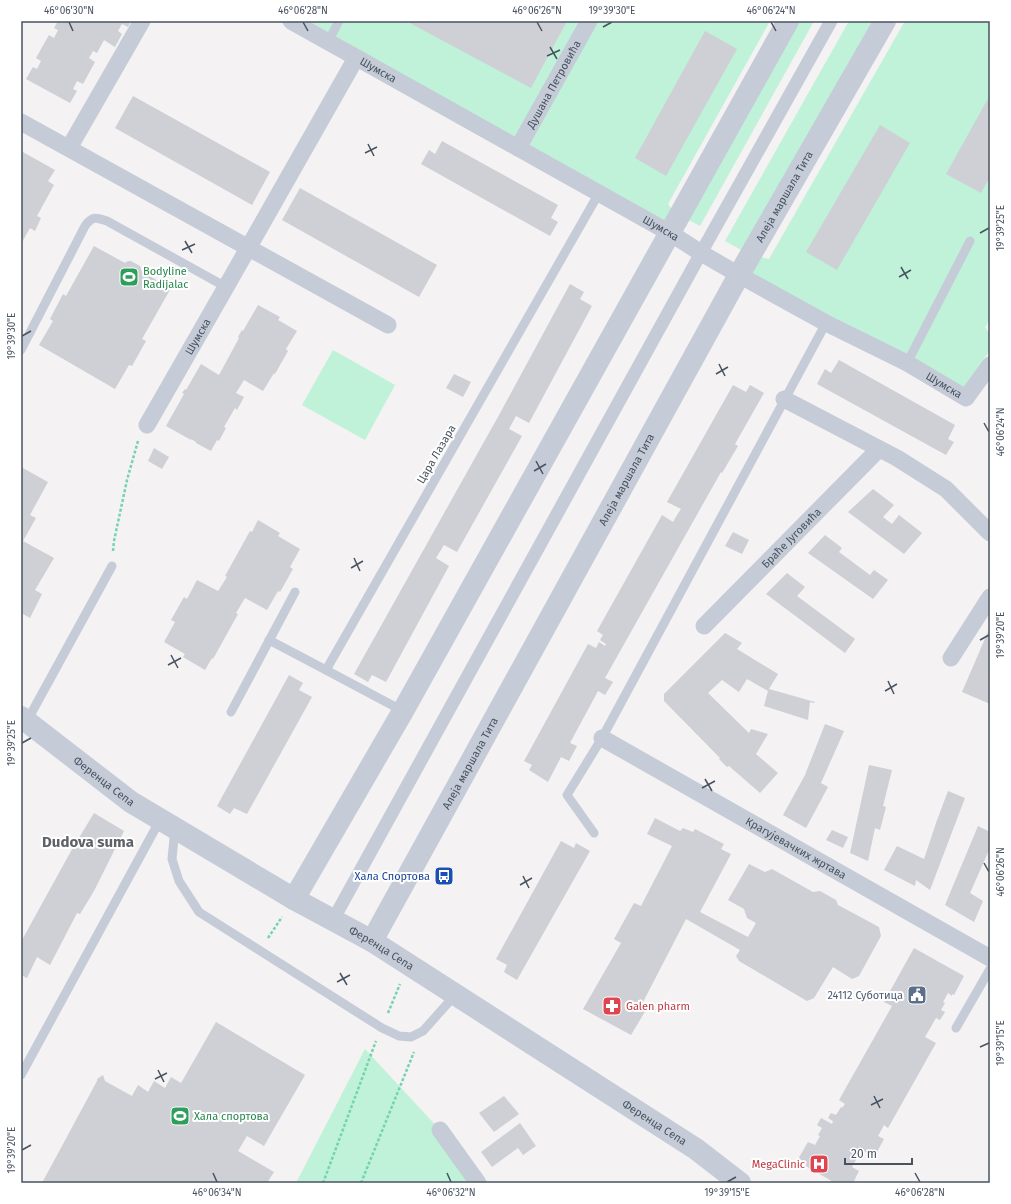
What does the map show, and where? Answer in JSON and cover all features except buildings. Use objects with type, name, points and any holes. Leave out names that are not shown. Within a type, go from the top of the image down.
[{"type":"street","points":[[69,148],[142,21]]},
{"type":"street","name":"Шумска","points":[[291,21],[670,233],[739,275],[826,323],[907,363],[966,398],[990,365]]},
{"type":"street","name":"Душана Петровића","points":[[518,148],[589,21]]},
{"type":"street","points":[[294,899],[403,711],[788,21]]},
{"type":"street","points":[[333,920],[701,253],[831,21]]},
{"type":"street","name":"Алеја маршала Тита","points":[[372,941],[739,275],[885,21]]},
{"type":"street","name":"Шумска","points":[[147,425],[356,58]]},
{"type":"street","points":[[21,122],[388,325]]},
{"type":"street","points":[[784,399],[898,458],[946,489],[990,533]]},
{"type":"street","name":"Браће Југовића","points":[[704,626],[879,449]]},
{"type":"street","points":[[951,658],[990,597]]},
{"type":"street","name":"Ференца Сепа","points":[[24,719],[131,802],[294,899],[372,941],[696,1149],[740,1183]]},
{"type":"street","name":"Крагујевачких жртава","points":[[602,738],[990,958]]},
{"type":"street","points":[[440,1130],[478,1183]]},
{"type":"lane","points":[[328,42],[339,21]]},
{"type":"lane","name":"Цара Лазара","points":[[326,670],[599,193]]},
{"type":"lane","points":[[21,350],[85,226],[90,220],[97,218],[107,221],[226,287]]},
{"type":"lane","points":[[907,363],[970,241]]},
{"type":"lane","points":[[594,833],[567,796],[602,738],[826,323]]},
{"type":"lane","points":[[24,719],[112,566]]},
{"type":"lane","points":[[231,712],[295,592]]},
{"type":"lane","points":[[269,640],[403,711]]},
{"type":"lane","points":[[167,824],[172,859],[179,881],[199,912],[382,1028],[399,1036],[411,1037],[423,1031],[456,994]]},
{"type":"lane","points":[[21,1075],[167,824]]},
{"type":"lane","points":[[956,1028],[990,969]]},
{"type":"path","points":[[112,566],[114,541],[127,480],[138,442],[147,425]]},
{"type":"path","points":[[260,950],[294,899]]},
{"type":"path","points":[[323,1183],[408,964]]},
{"type":"path","points":[[361,1183],[423,1031]]},
{"type":"green space","points":[[309,21],[770,21],[668,204],[675,214],[669,223],[525,144]]},
{"type":"green space","points":[[795,21],[814,21],[700,226],[685,218]]},
{"type":"green space","points":[[849,21],[875,21],[743,251],[725,241]]},
{"type":"green space","points":[[905,21],[990,21],[990,320],[985,327],[990,334],[990,350],[963,390],[747,272],[755,256],[769,259]]},
{"type":"green space","points":[[333,350],[395,385],[365,440],[302,405]]},
{"type":"green space","points":[[365,1049],[440,1130],[478,1183],[296,1183]]},
{"type":"place","name":"Bodyline Radijalac","points":[[129,277]]},
{"type":"place","name":"Хала Спортова","points":[[444,876]]},
{"type":"place","name":"24112 Суботица","points":[[917,995]]},
{"type":"place","name":"Galen pharm","points":[[612,1006]]},
{"type":"place","name":"Хала спортова","points":[[180,1116]]},
{"type":"place","name":"MegaClinic","points":[[819,1164]]},
{"type":"district","name":"Dudova suma","points":[[88,842]]}]
